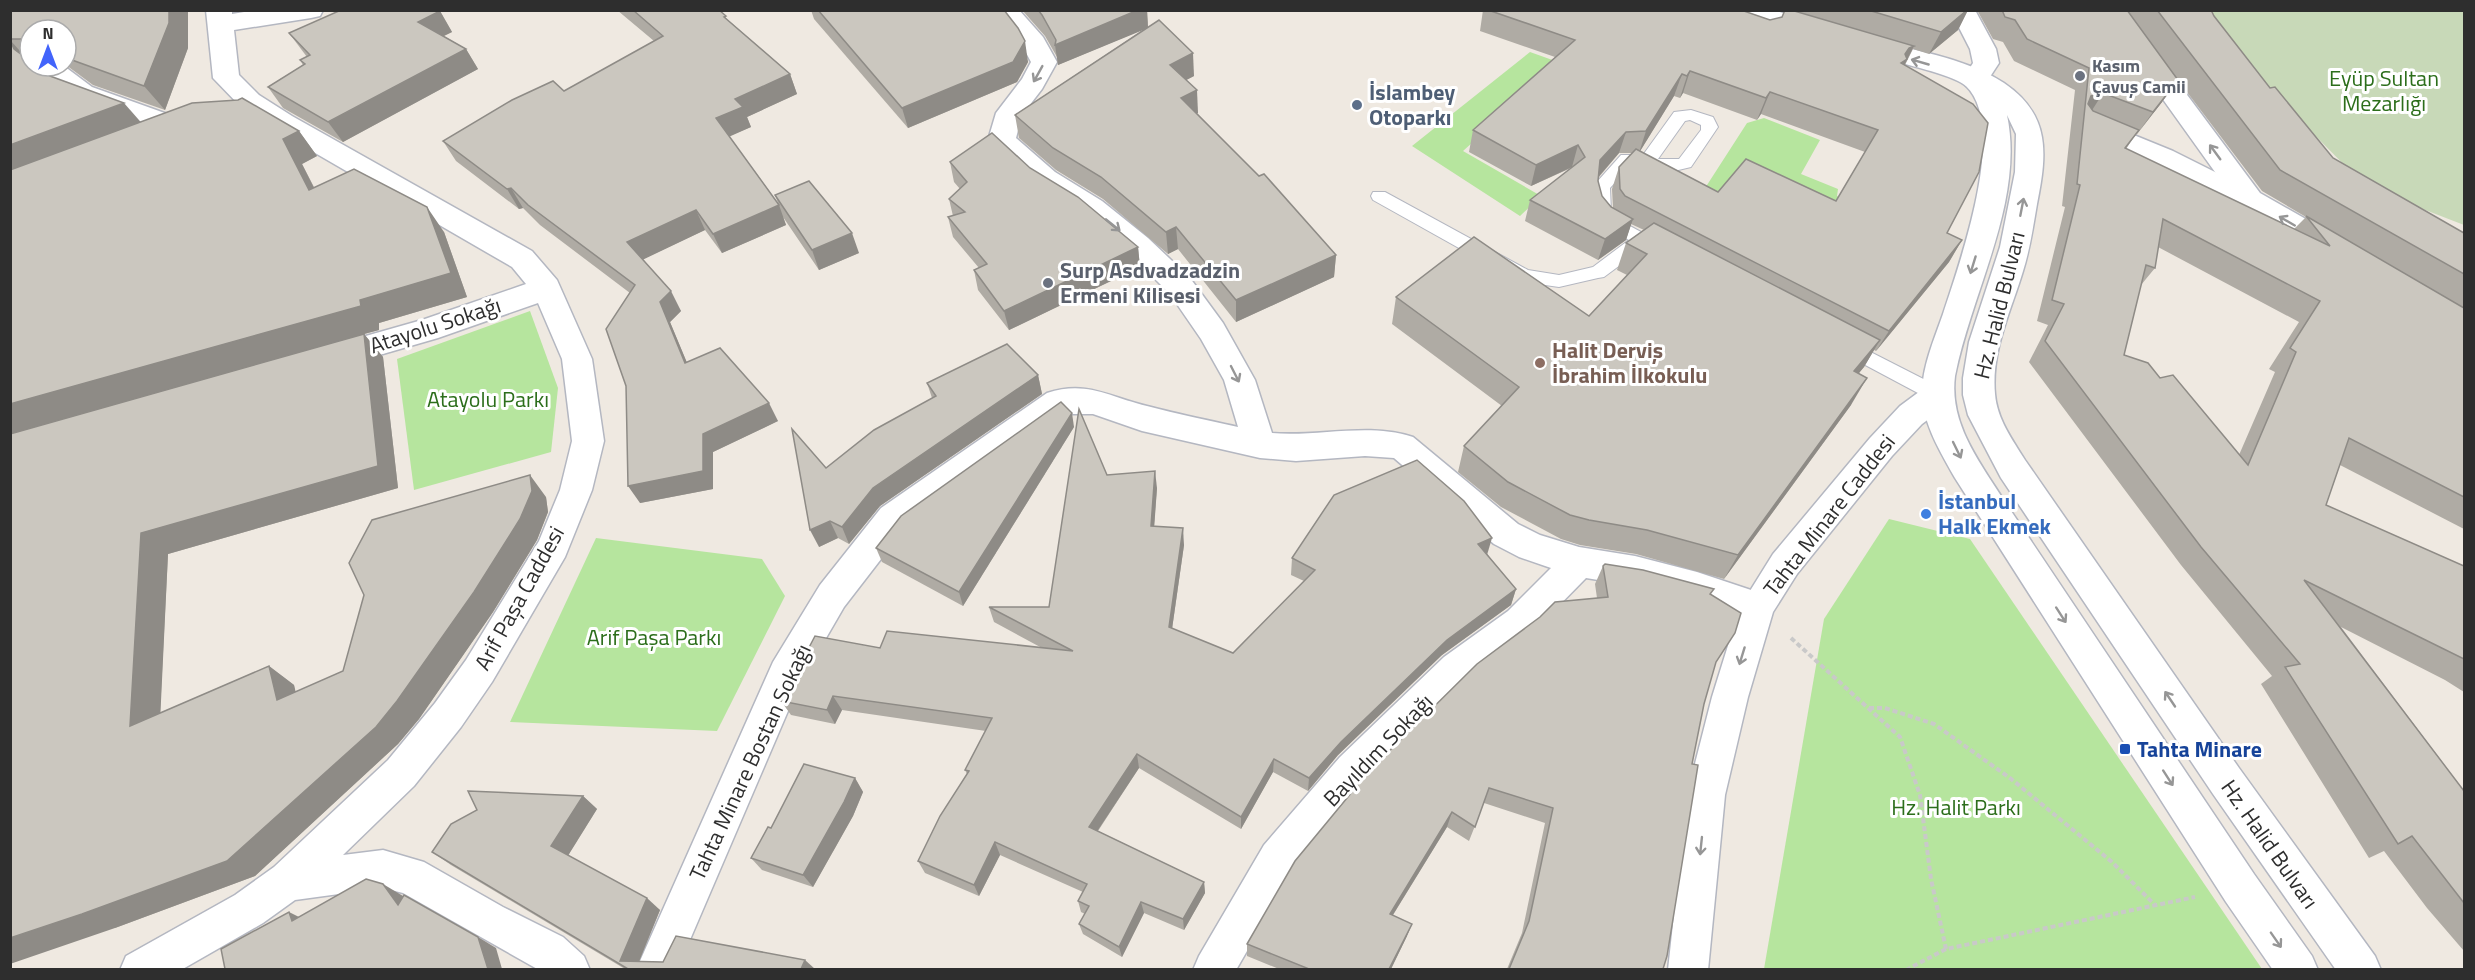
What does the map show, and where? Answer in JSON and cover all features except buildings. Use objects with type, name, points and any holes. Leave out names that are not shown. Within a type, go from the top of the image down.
[{"type":"street","points":[[220,17],[311,10]]},
{"type":"street","points":[[1005,10],[1034,43],[1044,62],[1033,82],[1009,113],[1002,140],[1045,179],[1092,208],[1138,245],[1180,286],[1212,331],[1239,381],[1260,445]]},
{"type":"street","name":"Hz. Halid Bulvarı","points":[[1743,10],[1940,68],[1963,94],[2005,97],[2016,108],[2026,124],[2032,156],[2013,253],[1980,367],[1981,406],[1991,432],[2024,485],[2226,782],[2361,969]]},
{"type":"street","points":[[1962,10],[1983,48],[1986,63],[1963,94]]},
{"type":"street","points":[[2111,10],[2250,200]]},
{"type":"street","name":"Arif Paşa Caddesi","points":[[140,969],[249,909],[288,881],[401,773],[448,715],[479,670],[553,547],[576,490],[588,441],[577,358],[547,288],[522,259],[282,122],[250,100],[226,78],[220,17]]},
{"type":"street","name":"Hz. Halid Bulvarı","points":[[1716,17],[1992,105],[1996,126],[1996,146],[1983,231],[1944,355],[1938,395],[1947,429],[1964,465],[1991,509],[2240,888],[2298,969]]},
{"type":"street","points":[[63,78],[83,93],[198,120]]},
{"type":"street","points":[[146,140],[250,100]]},
{"type":"street","points":[[2088,125],[2164,157],[2250,200],[2362,265]]},
{"type":"street","name":"Atayolu Sokağı","points":[[303,365],[427,330],[547,288]]},
{"type":"street","points":[[1938,395],[1981,406]]},
{"type":"street","name":"Tahta Minare Caddesi","points":[[1688,969],[1706,795],[1730,697],[1757,607],[1785,564],[1881,447],[1911,415],[1938,395]]},
{"type":"street","name":"Tahta Minare Bostan Sokağı","points":[[656,969],[786,674],[832,596],[893,518],[1058,402],[1094,401],[1142,418],[1260,445],[1296,448],[1365,443],[1402,446],[1506,534],[1531,547],[1580,562],[1635,571],[1757,607]]},
{"type":"street","name":"Bayıldım Sokağı","points":[[1213,969],[1278,859],[1353,770],[1457,668],[1520,622],[1580,562]]},
{"type":"street","points":[[288,881],[383,869],[410,876],[489,921],[549,951],[570,969]]},
{"type":"lane","points":[[1648,160],[1627,159],[1602,187],[1603,214],[1611,223],[1674,256]]},
{"type":"lane","points":[[1379,196],[1524,276],[1559,281],[1598,272],[1642,240]]},
{"type":"lane","points":[[1832,339],[1938,395]]},
{"type":"path","points":[[1757,607],[1900,737],[1920,795],[1932,879],[1946,949]]},
{"type":"path","points":[[1868,708],[1885,708],[1934,724],[2010,778],[2112,861],[2155,905]]},
{"type":"path","points":[[1906,969],[1946,949],[2200,896]]},
{"type":"green space","name":"Eyüp Sultan Mezarlığı","points":[[2204,11],[2464,11],[2464,225],[2366,187],[2219,38]]},
{"type":"green space","points":[[1530,52],[1586,72],[1522,98],[1463,151],[1541,196],[1520,216],[1412,146]]},
{"type":"green space","points":[[1764,118],[1820,140],[1801,174],[1838,189],[1837,196],[1863,208],[1669,244],[1747,123]]},
{"type":"green space","name":"Atayolu Parkı","points":[[530,311],[558,388],[551,452],[414,490],[397,359]]},
{"type":"green space","name":"Hz. Halit Parkı","points":[[1889,519],[1970,539],[2262,969],[1764,969],[1824,619]]},
{"type":"green space","name":"Arif Paşa Parkı","points":[[596,538],[762,559],[785,596],[717,731],[510,722]]},
{"type":"place","name":"Kasım Çavuş Camii","points":[[2080,76]]},
{"type":"place","name":"İslambey Otoparkı","points":[[1357,105]]},
{"type":"place","name":"Surp Asdvadzadzin Ermeni Kilisesi","points":[[1048,283]]},
{"type":"place","name":"Halit Derviş İbrahim İlkokulu","points":[[1540,363]]},
{"type":"place","name":"İstanbul Halk Ekmek","points":[[1926,514]]},
{"type":"place","name":"Tahta Minare","points":[[2125,749]]}]
